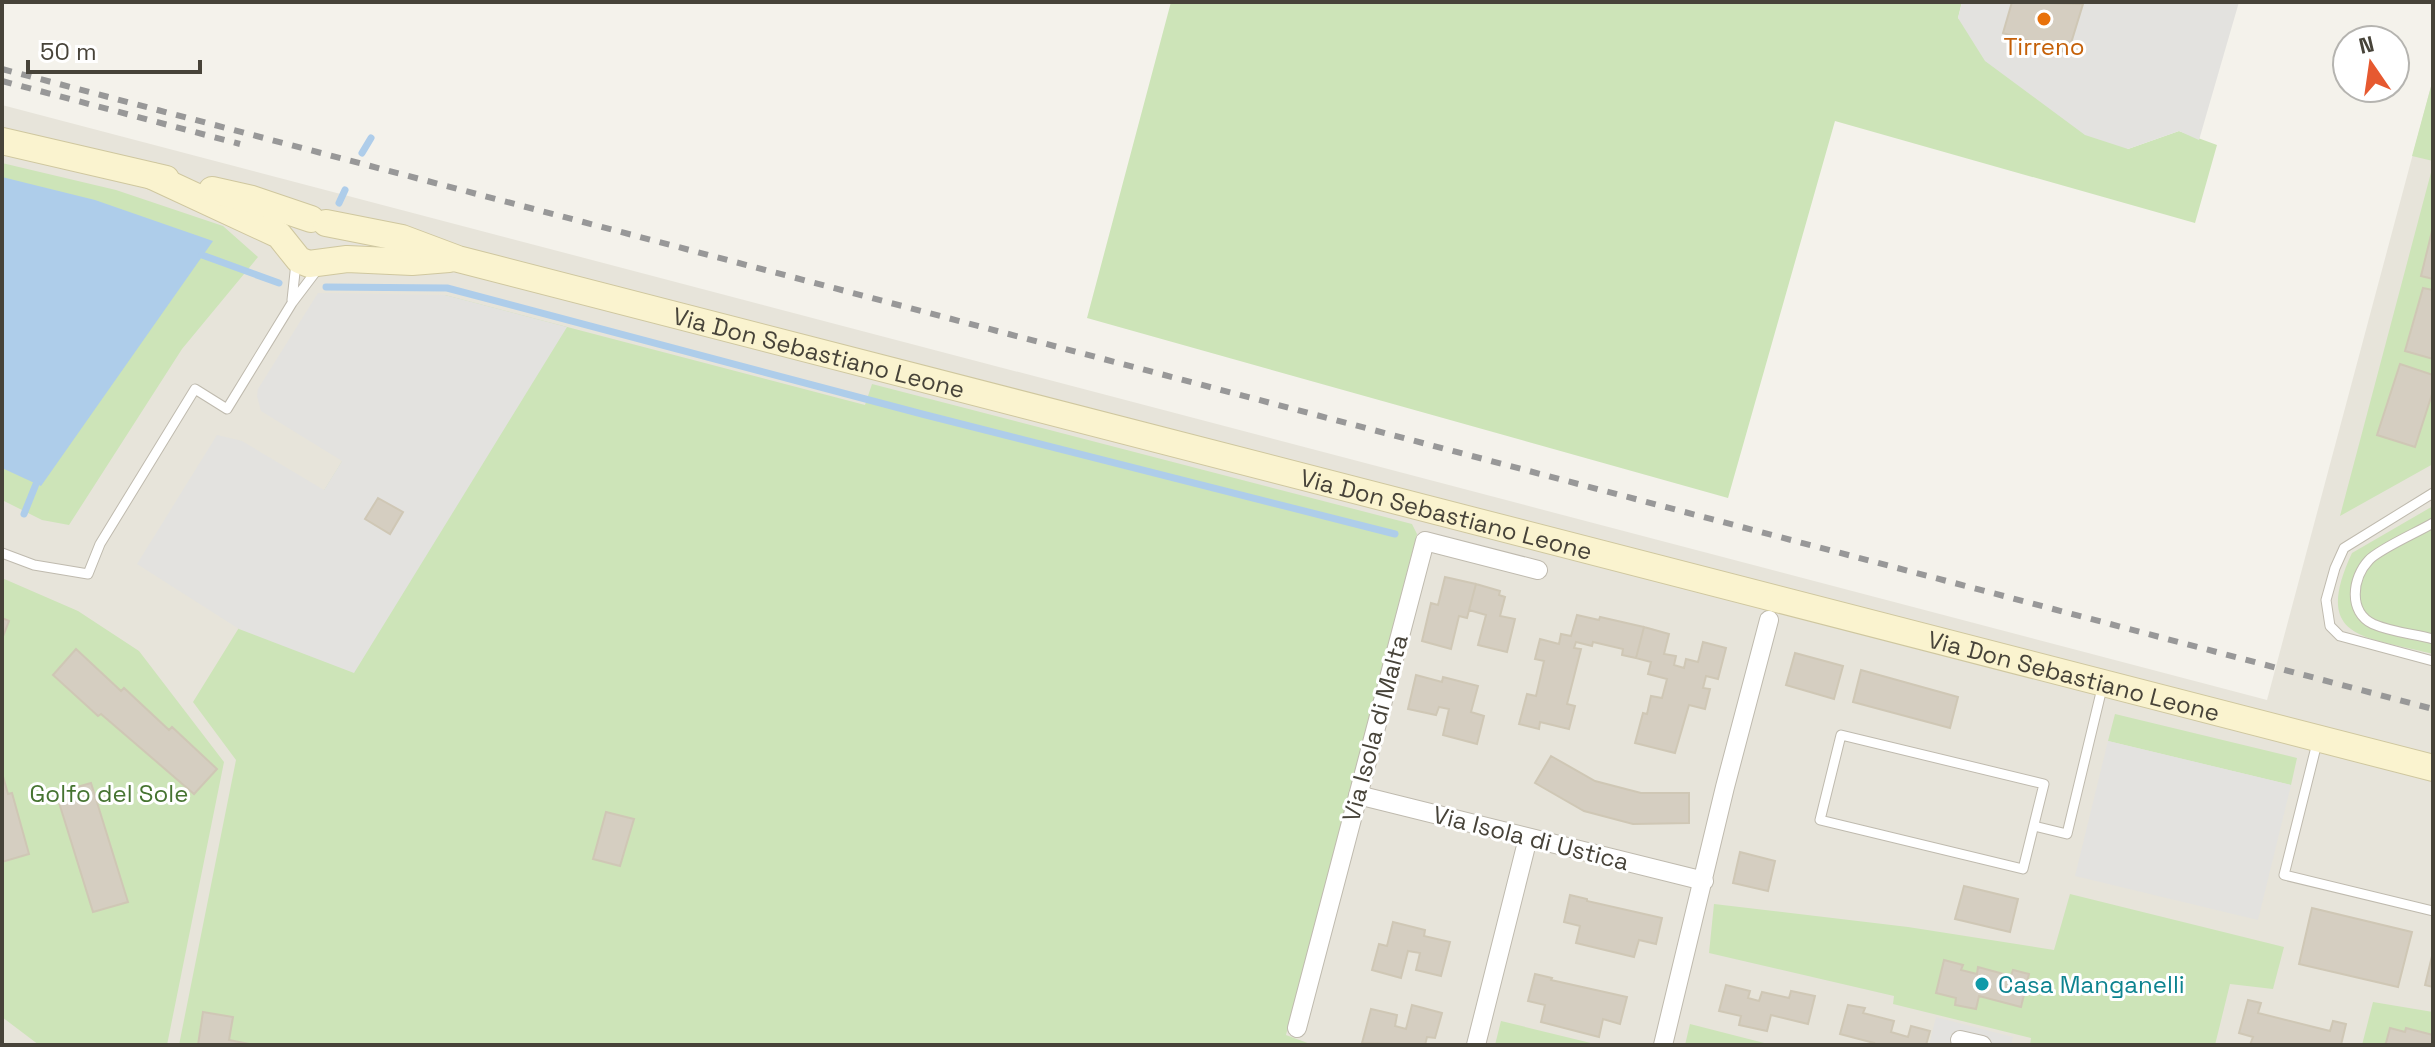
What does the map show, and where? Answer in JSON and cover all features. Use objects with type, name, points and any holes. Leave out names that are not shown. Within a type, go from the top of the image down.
[{"type":"street","name":"Via Don Sebastiano Leone","points":[[2,141],[252,199],[319,221],[402,238],[458,259],[2433,768]]},
{"type":"street","name":"Via Don Sebastiano Leone","points":[[152,176],[279,235],[309,264],[360,259],[412,262],[458,259]]},
{"type":"street","points":[[294,252],[292,236],[295,229],[305,221],[319,221],[332,228],[336,243],[331,257],[325,261]]},
{"type":"street","name":"Via Isola di Malta","points":[[1297,1028],[1425,541],[1538,570]]},
{"type":"street","points":[[1663,1045],[1726,782],[1769,620]]},
{"type":"street","name":"Via Isola di Ustica","points":[[1358,795],[1704,881]]},
{"type":"street","points":[[1476,1045],[1528,838]]},
{"type":"street","points":[[1960,1040],[1982,1045]]},
{"type":"lane","points":[[292,303],[297,268],[294,252]]},
{"type":"lane","points":[[2,553],[34,565],[88,574],[100,544],[195,389],[227,409],[292,303],[325,261]]},
{"type":"lane","points":[[2433,493],[2344,548],[2329,586],[2326,615],[2330,626],[2340,636],[2433,661]]},
{"type":"lane","points":[[2433,523],[2369,559],[2354,590],[2355,602],[2371,623],[2433,639]]},
{"type":"lane","points":[[2034,826],[2067,834],[2103,683]]},
{"type":"lane","points":[[1841,735],[2044,784],[2034,826],[2023,869],[1820,820],[1841,735]]},
{"type":"lane","points":[[2318,738],[2284,875],[2433,911]]},
{"type":"shaded area","points":[[1962,2],[2239,2],[2199,140],[2179,131],[2128,149],[2085,135],[1985,61],[1958,18]]},
{"type":"shaded area","points":[[2433,79],[2433,1045],[2,1045],[2,105],[2267,700]]},
{"type":"shaded area","points":[[318,293],[445,295],[567,327],[354,673],[239,629],[137,564],[217,435],[242,441],[324,490],[342,461],[261,411],[257,396],[258,389]]},
{"type":"shaded area","points":[[2108,741],[2291,785],[2258,920],[2075,876]]},
{"type":"shaded area","points":[[1936,1017],[2013,1037],[2011,1045],[1929,1045]]},
{"type":"green space","points":[[1171,2],[1962,2],[1958,18],[2128,149],[2179,131],[2217,145],[2195,223],[1835,121],[1728,498],[1087,318]]},
{"type":"green space","points":[[2433,79],[2433,161],[2412,156]]},
{"type":"green space","points":[[2,163],[116,190],[223,226],[258,257],[182,349],[69,525],[42,520],[2,500]]},
{"type":"green space","points":[[2433,165],[2433,464],[2340,516]]},
{"type":"green space","points":[[445,295],[865,405],[872,384],[1412,524],[1417,534],[1286,1035],[1313,1045],[179,1045],[236,760],[193,702]]},
{"type":"green space","points":[[2433,506],[2433,654],[2386,643],[2352,630],[2342,619],[2338,603],[2341,582],[2352,553]]},
{"type":"green space","name":"Golfo del Sole","points":[[2,578],[78,611],[139,651],[224,762],[167,1045],[39,1045],[2,1017]]},
{"type":"green space","points":[[2115,714],[2297,758],[2291,785],[2108,741]]},
{"type":"green space","points":[[2070,894],[2284,947],[2273,989],[2230,984],[2215,1045],[2030,1045],[2031,1038],[1893,1004],[1894,996],[1709,953],[1714,904],[1908,927],[2054,950]]},
{"type":"green space","points":[[2373,1002],[2433,1012],[2433,1045],[2362,1045]]},
{"type":"green space","points":[[1501,1021],[1599,1045],[1495,1045]]},
{"type":"green space","points":[[1690,1024],[1772,1045],[1685,1045]]},
{"type":"water","points":[[2,177],[95,200],[213,241],[41,486],[2,468]]},
{"type":"building","points":[[2012,2],[2083,4],[2068,53],[2003,33]]},
{"type":"building","points":[[2433,227],[2433,279],[2421,276]]},
{"type":"building","points":[[2423,288],[2433,290],[2433,359],[2405,351]]},
{"type":"building","points":[[2400,364],[2433,375],[2433,391],[2415,447],[2377,435]]},
{"type":"building","points":[[378,498],[403,512],[390,534],[365,519]]},
{"type":"building","points":[[1445,577],[1476,584],[1467,618],[1459,616],[1451,649],[1422,641],[1431,603],[1438,605]]},
{"type":"building","points":[[1476,584],[1500,591],[1499,595],[1505,597],[1500,616],[1515,619],[1507,652],[1478,645],[1486,615],[1469,610]]},
{"type":"building","points":[[1577,615],[1644,627],[1636,658],[1622,655],[1623,649],[1593,642],[1592,646],[1576,642],[1574,648],[1581,649],[1567,704],[1575,706],[1569,729],[1540,722],[1539,729],[1519,724],[1527,694],[1536,696],[1544,661],[1535,659],[1540,639],[1559,644],[1561,634],[1571,636]]},
{"type":"building","points":[[2,618],[9,621],[2,639]]},
{"type":"building","points":[[1644,627],[1669,634],[1664,654],[1676,656],[1674,665],[1684,668],[1686,659],[1698,662],[1703,642],[1726,648],[1718,679],[1706,676],[1703,688],[1710,689],[1705,709],[1689,705],[1675,753],[1635,743],[1651,696],[1662,698],[1667,679],[1648,674],[1651,662],[1636,658]]},
{"type":"building","points":[[76,649],[169,730],[172,727],[217,769],[194,794],[53,675]]},
{"type":"building","points":[[1795,653],[1843,666],[1834,699],[1786,685]]},
{"type":"building","points":[[1861,670],[1958,697],[1950,728],[1853,702]]},
{"type":"building","points":[[1416,675],[1442,682],[1443,677],[1478,686],[1471,712],[1484,716],[1477,744],[1443,735],[1449,709],[1439,707],[1436,715],[1408,709]]},
{"type":"building","points":[[1551,756],[1595,781],[1641,793],[1689,793],[1689,823],[1633,824],[1584,811],[1535,783]]},
{"type":"building","points":[[2,773],[8,794],[12,793],[29,854],[2,862]]},
{"type":"building","points":[[91,783],[128,902],[93,912],[56,793]]},
{"type":"building","points":[[606,812],[634,819],[620,866],[593,859]]},
{"type":"building","points":[[1740,852],[1775,861],[1768,891],[1733,883]]},
{"type":"building","points":[[1964,886],[2018,899],[2010,932],[1955,919]]},
{"type":"building","points":[[1570,895],[1662,918],[1656,944],[1639,940],[1634,957],[1576,943],[1580,926],[1564,922]]},
{"type":"building","points":[[2312,908],[2412,932],[2398,987],[2299,964]]},
{"type":"building","points":[[1393,922],[1425,930],[1424,936],[1450,942],[1441,976],[1416,970],[1420,953],[1408,951],[1401,978],[1372,970],[1379,944],[1387,946]]},
{"type":"building","points":[[2433,952],[2433,987],[2425,985]]},
{"type":"building","name":"Casa Manganelli","points":[[1944,960],[1963,965],[1961,970],[1977,974],[1978,967],[2011,976],[2013,970],[2029,974],[2021,1007],[1979,996],[1976,1009],[1955,1005],[1956,998],[1936,993]]},
{"type":"building","points":[[1535,974],[1627,997],[1620,1024],[1603,1019],[1599,1037],[1541,1022],[1545,1005],[1528,1001]]},
{"type":"building","points":[[1726,985],[1750,991],[1748,998],[1759,1001],[1762,992],[1789,998],[1791,991],[1815,996],[1808,1024],[1771,1015],[1767,1031],[1739,1025],[1741,1016],[1719,1011]]},
{"type":"building","points":[[2248,1000],[2261,1003],[2258,1013],[2330,1031],[2333,1021],[2346,1024],[2341,1045],[2250,1045],[2253,1037],[2239,1033]]},
{"type":"building","points":[[1412,1005],[1442,1013],[1435,1038],[1427,1037],[1425,1045],[1362,1043],[1371,1009],[1397,1015],[1395,1026],[1406,1029]]},
{"type":"building","points":[[1848,1005],[1865,1008],[1863,1013],[1894,1021],[1891,1032],[1908,1037],[1911,1026],[1930,1031],[1926,1045],[1873,1045],[1840,1034]]},
{"type":"building","points":[[203,1012],[233,1017],[229,1040],[254,1045],[198,1045]]},
{"type":"building","points":[[2390,1028],[2405,1032],[2406,1028],[2433,1035],[2433,1045],[2383,1045]]},
{"type":"waterway","points":[[362,153],[371,138]]},
{"type":"waterway","points":[[339,203],[345,190]]},
{"type":"waterway","points":[[202,255],[279,283]]},
{"type":"waterway","points":[[326,287],[447,288],[922,414],[1395,534]]},
{"type":"waterway","points":[[24,514],[36,484]]},
{"type":"railway","points":[[2,69],[2433,709]]},
{"type":"railway","points":[[2,81],[240,144]]},
{"type":"place","name":"Tirreno","points":[[2044,19]]},
{"type":"place","name":"Casa Manganelli","points":[[1982,984]]}]
